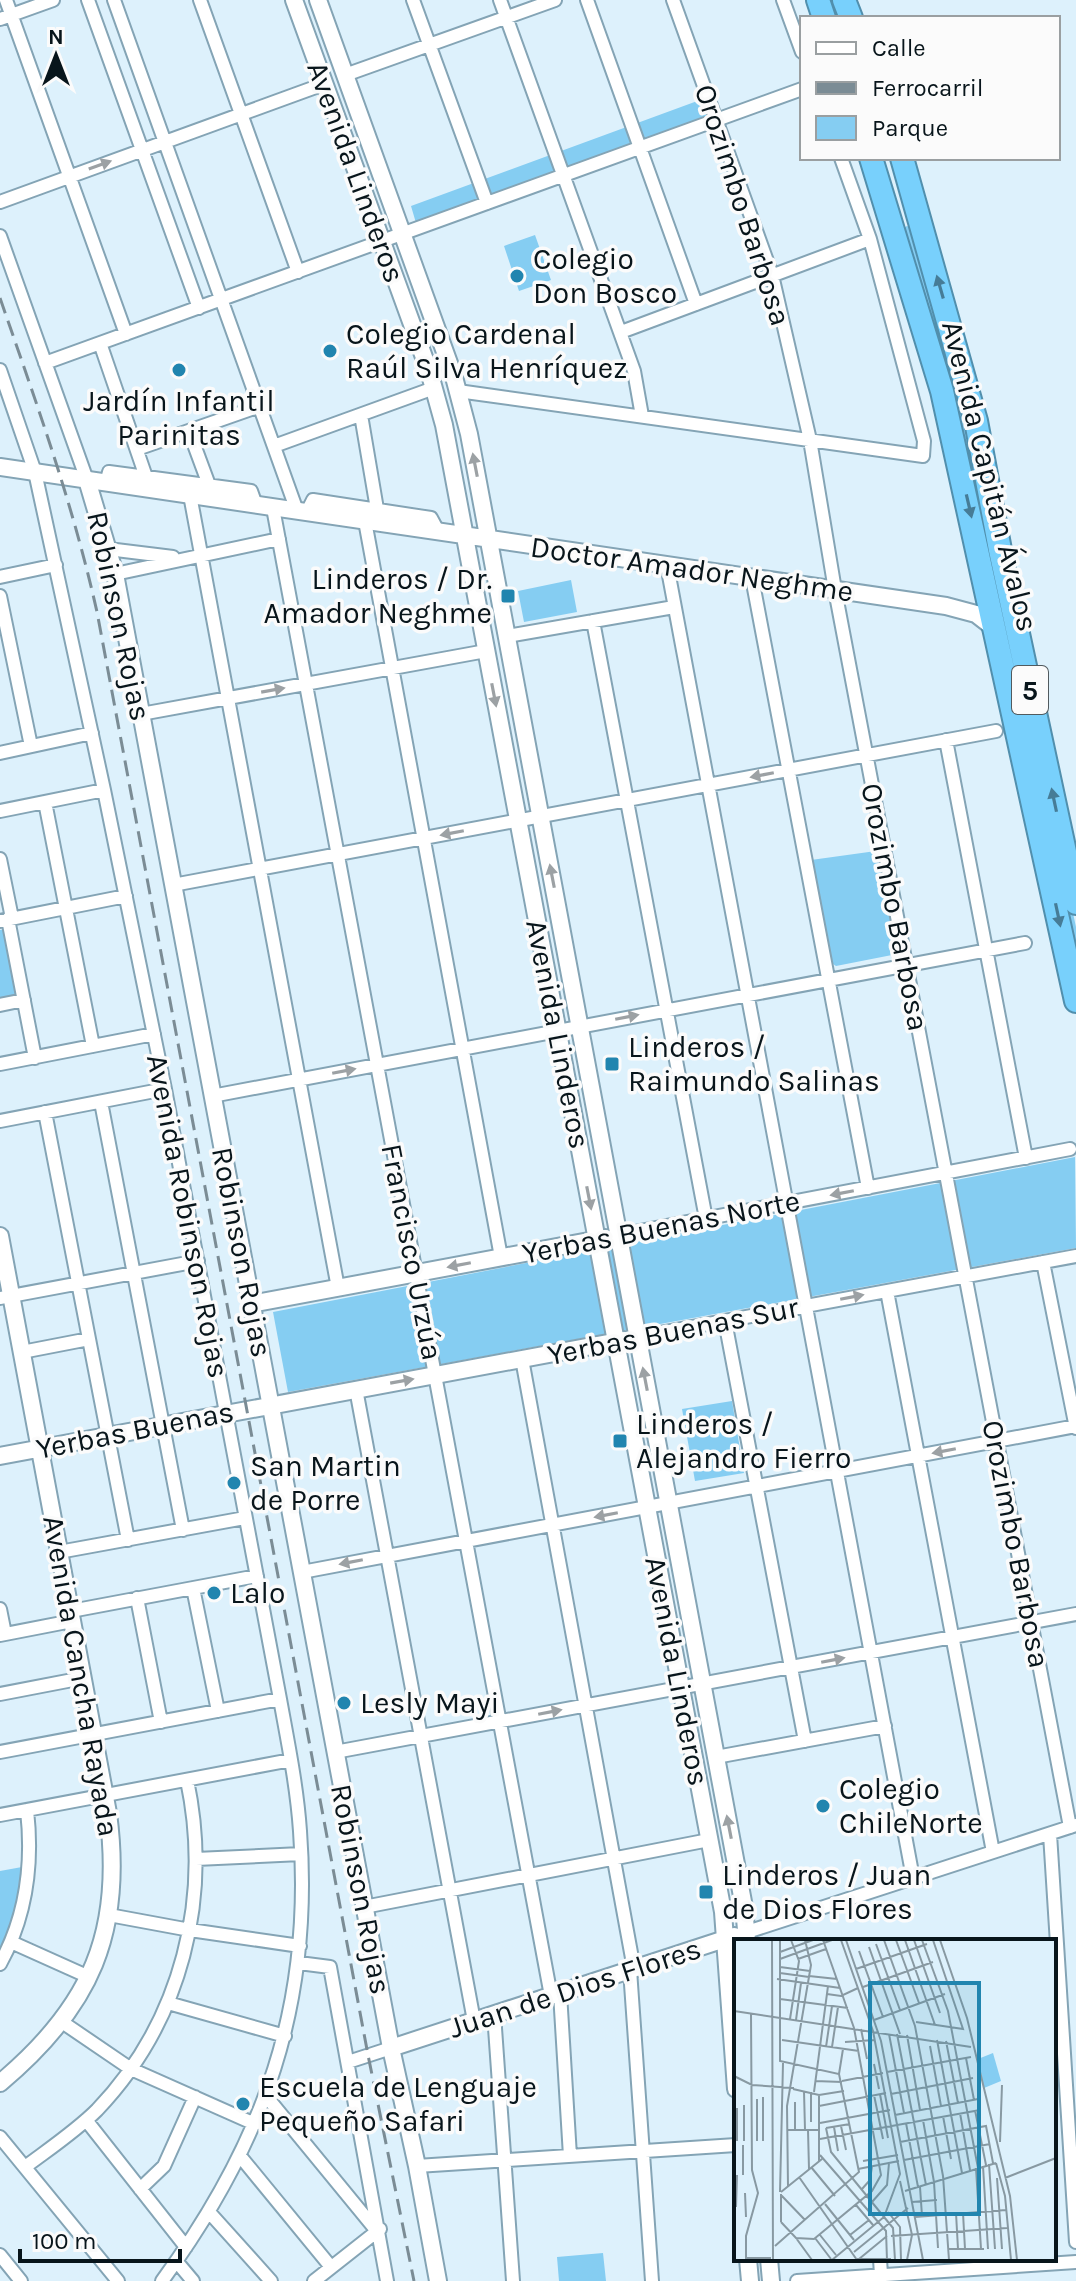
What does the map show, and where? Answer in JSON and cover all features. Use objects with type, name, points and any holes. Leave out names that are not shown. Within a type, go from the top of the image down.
[{"type":"highway","name":"Avenida Capitán Ávalos","points":[[872,160],[942,391],[1076,1001]]},
{"type":"highway","name":"Avenida Capitán Ávalos","points":[[903,160],[976,421],[1000,550],[1076,903]]},
{"type":"highway","points":[[882,195],[901,200],[910,193],[911,184]]},
{"type":"highway","points":[[894,235],[904,222],[922,223]]},
{"type":"street","points":[[6,0],[6,17],[69,176],[126,334]]},
{"type":"street","points":[[6,17],[53,0]]},
{"type":"street","points":[[88,0],[199,308]]},
{"type":"street","points":[[114,0],[274,446],[302,512]]},
{"type":"street","points":[[200,0],[298,272]]},
{"type":"street","name":"Avenida Linderos","points":[[294,0],[434,388],[444,425],[709,1840],[726,1939],[734,2059]]},
{"type":"street","name":"Avenida Linderos","points":[[318,0],[458,391],[541,816],[747,1936]]},
{"type":"street","points":[[413,0],[487,203]]},
{"type":"street","points":[[500,0],[621,332],[634,371],[642,416]]},
{"type":"street","points":[[345,75],[555,0]]},
{"type":"street","points":[[587,0],[696,304]]},
{"type":"street","name":"Orozimbo Barbosa","points":[[673,0],[772,275],[810,440],[866,756],[1031,1623],[1073,1826]]},
{"type":"street","points":[[783,0],[800,47]]},
{"type":"street","points":[[0,202],[324,84]]},
{"type":"street","points":[[45,363],[800,90]]},
{"type":"street","points":[[458,391],[923,456],[924,441],[870,239],[842,160]]},
{"type":"street","name":"Robinson Rojas","points":[[0,236],[87,480],[115,574],[364,1907],[438,2281]]},
{"type":"street","points":[[621,332],[870,239]]},
{"type":"street","points":[[100,343],[146,477]]},
{"type":"street","name":"Avenida Robinson Rojas","points":[[0,370],[35,472],[154,1034],[291,1760],[301,1854],[299,1963],[285,2036],[266,2096],[240,2156],[209,2212],[162,2281]]},
{"type":"street","points":[[274,446],[434,388]]},
{"type":"street","points":[[137,449],[260,406]]},
{"type":"street","points":[[361,415],[392,669],[501,1257]]},
{"type":"street","points":[[189,431],[209,485]]},
{"type":"street","name":"Doctor Amador Neghme","points":[[0,467],[302,512],[371,515],[465,536],[946,606],[976,614],[997,632]]},
{"type":"street","name":"Doctor Amador Neghme","points":[[106,483],[109,472],[251,491],[256,505]]},
{"type":"street","points":[[190,495],[338,1288]]},
{"type":"street","name":"Francisco Urzúa","points":[[273,508],[528,1875],[555,1994],[570,2156]]},
{"type":"street","points":[[115,574],[279,539]]},
{"type":"street","points":[[108,549],[184,559]]},
{"type":"street","points":[[0,577],[56,565]]},
{"type":"street","points":[[667,565],[913,1878]]},
{"type":"street","points":[[946,606],[964,603],[972,598],[984,574]]},
{"type":"street","points":[[752,578],[868,1188]]},
{"type":"street","points":[[0,596],[31,746]]},
{"type":"street","points":[[507,636],[674,607]]},
{"type":"street","points":[[593,621],[706,1219]]},
{"type":"street","points":[[141,714],[486,651]]},
{"type":"street","points":[[173,885],[996,731]]},
{"type":"street","points":[[0,753],[92,733]]},
{"type":"street","points":[[946,740],[1026,1158]]},
{"type":"street","points":[[0,811],[104,790]]},
{"type":"street","points":[[45,802],[93,1046]]},
{"type":"street","points":[[0,859],[7,920],[35,1058]]},
{"type":"street","points":[[7,920],[126,896]]},
{"type":"street","points":[[212,1096],[1025,943]]},
{"type":"street","points":[[0,1005],[24,1000]]},
{"type":"street","points":[[0,1064],[154,1034]]},
{"type":"street","points":[[0,1121],[165,1089]]},
{"type":"street","points":[[101,1102],[183,1530]]},
{"type":"street","points":[[45,1112],[128,1540]]},
{"type":"street","name":"Yerbas Buenas Norte","points":[[251,1304],[1070,1149]]},
{"type":"street","name":"Avenida Cancha Rayada","points":[[0,1237],[6,1297],[22,1352],[105,1795],[113,1860],[109,1915],[89,1977],[62,2022],[26,2061],[0,2083]]},
{"type":"street","name":"Yerbas Buenas Sur","points":[[270,1405],[1076,1256]]},
{"type":"street","points":[[6,1297],[198,1261]]},
{"type":"street","points":[[302,1572],[1076,1427],[1043,1262]]},
{"type":"street","points":[[887,1291],[993,1852]]},
{"type":"street","points":[[725,1321],[805,1741]]},
{"type":"street","points":[[22,1352],[89,1339]]},
{"type":"street","points":[[522,1359],[632,1969],[652,2281]]},
{"type":"street","points":[[356,1389],[474,2021]]},
{"type":"street","name":"Yerbas Buenas","points":[[0,1456],[270,1405]]},
{"type":"street","points":[[59,1552],[245,1518]]},
{"type":"street","points":[[0,1609],[2,1634],[137,1598],[257,1576]]},
{"type":"street","points":[[193,1588],[218,1711]]},
{"type":"street","points":[[137,1598],[161,1722]]},
{"type":"street","points":[[335,1752],[1076,1614]]},
{"type":"street","points":[[0,1694],[83,1678]]},
{"type":"street","points":[[0,1752],[280,1699]]},
{"type":"street","points":[[716,1757],[885,1726]]},
{"type":"street","points":[[0,1815],[291,1760]]},
{"type":"street","points":[[25,2167],[86,2120],[131,2069],[168,2003],[190,1930],[196,1859],[194,1819],[187,1780]]},
{"type":"street","points":[[0,1964],[11,1942],[27,1882],[30,1846],[27,1810]]},
{"type":"street","name":"Juan de Dios Flores","points":[[348,2062],[726,1939],[747,1936],[1073,1826]]},
{"type":"street","points":[[1050,1834],[1070,2048],[1076,2242]]},
{"type":"street","points":[[364,1907],[709,1840]]},
{"type":"street","points":[[196,1859],[301,1854]]},
{"type":"street","points":[[109,1915],[300,1946]]},
{"type":"street","points":[[11,1942],[89,1977]]},
{"type":"street","points":[[299,1963],[330,1967],[387,2281]]},
{"type":"street","points":[[168,2003],[285,2036]]},
{"type":"street","points":[[494,2014],[513,2281]]},
{"type":"street","points":[[62,2022],[131,2069],[255,2124]]},
{"type":"street","points":[[266,2096],[378,2230]]},
{"type":"street","points":[[140,2189],[164,2166],[195,2097]]},
{"type":"street","points":[[86,2120],[186,2247]]},
{"type":"street","points":[[0,2137],[118,2281]]},
{"type":"street","points":[[417,2166],[734,2145]]},
{"type":"street","points":[[240,2156],[331,2267]]},
{"type":"street","points":[[209,2212],[271,2281]]},
{"type":"street","points":[[314,2281],[378,2230]]},
{"type":"street","points":[[0,2255],[21,2281]]},
{"type":"street","points":[[748,2261],[750,2281]]},
{"type":"street","points":[[769,2261],[771,2281]]},
{"type":"street","points":[[880,2261],[881,2275]]},
{"type":"street","points":[[177,2262],[193,2281]]},
{"type":"street","points":[[797,2281],[881,2275],[918,2277],[980,2264],[998,2274],[1076,2262]]},
{"type":"green space","points":[[700,100],[707,117],[416,223],[411,206]]},
{"type":"green space","points":[[910,227],[955,367],[1076,927],[1076,978],[902,229]]},
{"type":"green space","points":[[535,235],[551,280],[519,291],[504,246]]},
{"type":"green space","points":[[571,580],[577,612],[524,622],[518,591]]},
{"type":"green space","points":[[876,851],[896,948],[892,955],[836,966],[833,964],[811,860]]},
{"type":"green space","points":[[6,929],[18,996],[0,999],[0,930]]},
{"type":"green space","points":[[1075,1157],[1076,1248],[288,1392],[273,1312]]},
{"type":"green space","points":[[732,1401],[744,1473],[695,1481],[682,1409]]},
{"type":"green space","points":[[22,1867],[12,1924],[0,1955],[0,1871]]},
{"type":"green space","points":[[603,2253],[606,2281],[559,2281],[557,2257]]},
{"type":"railway","points":[[0,298],[65,493],[97,612],[368,2055],[414,2281]]},
{"type":"place","name":"Colegio Don Bosco","points":[[517,276]]},
{"type":"place","name":"Colegio Cardenal Raúl Silva Henríquez","points":[[330,351]]},
{"type":"place","name":"Jardín Infantil Parinitas","points":[[179,370]]},
{"type":"place","name":"Linderos / Dr. Amador Neghme","points":[[508,596]]},
{"type":"place","name":"Linderos / Raimundo Salinas","points":[[612,1064]]},
{"type":"place","name":"Linderos / Alejandro Fierro","points":[[620,1441]]},
{"type":"place","name":"San Martin de Porre","points":[[234,1483]]},
{"type":"place","name":"Lalo","points":[[214,1593]]},
{"type":"place","name":"Lesly Mayi","points":[[344,1703]]},
{"type":"place","name":"Colegio ChileNorte","points":[[823,1806]]},
{"type":"place","name":"Linderos / Juan de Dios Flores","points":[[706,1892]]},
{"type":"place","name":"Escuela de Lenguaje Pequeño Safari","points":[[243,2104]]}]
